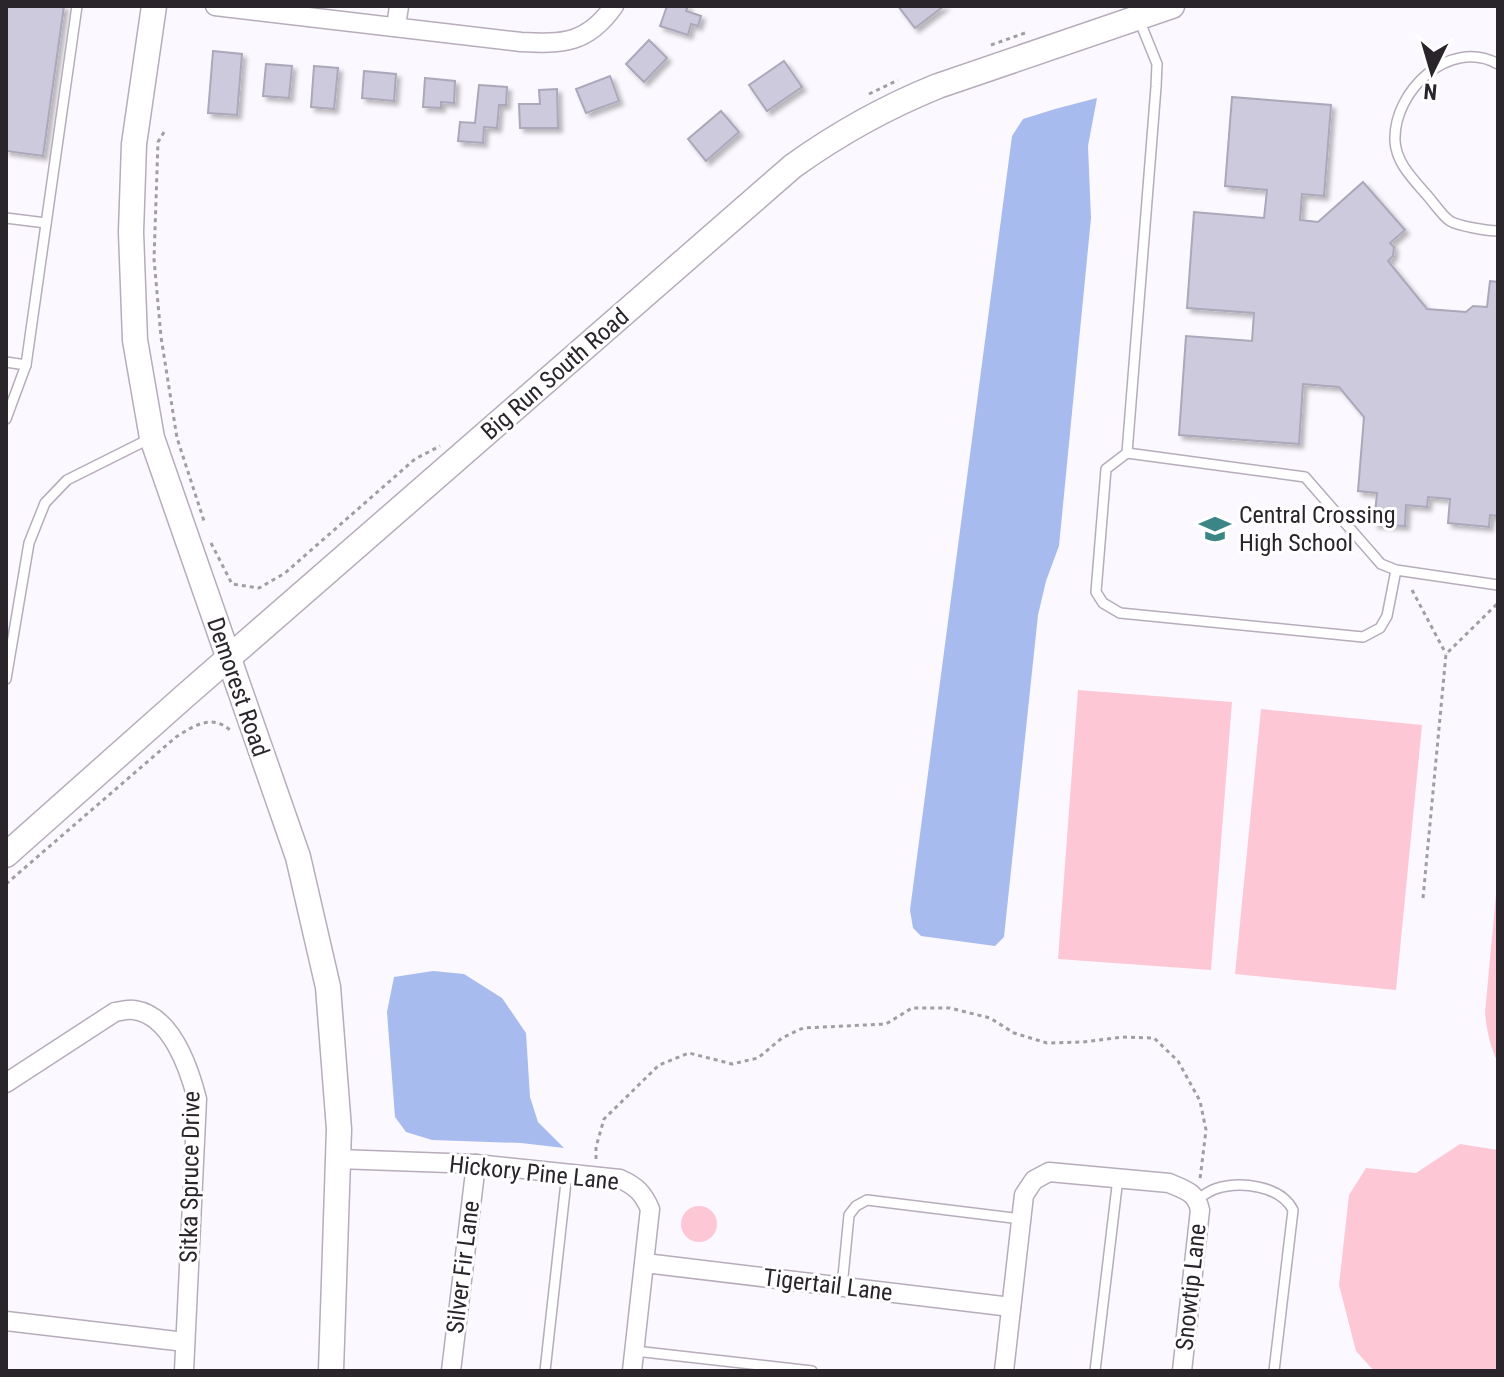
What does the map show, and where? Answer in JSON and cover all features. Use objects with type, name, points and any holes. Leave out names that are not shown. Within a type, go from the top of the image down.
[{"type":"street","name":"Demorest Road","points":[[154,6],[134,144],[131,232],[135,340],[152,438],[298,857],[328,987],[339,1129],[331,1371]]},
{"type":"street","points":[[215,6],[521,42],[557,43],[591,31],[614,6]]},
{"type":"street","points":[[396,27],[399,6]]},
{"type":"street","name":"Big Run South Road","points":[[6,855],[793,166],[852,127],[903,100],[1136,11],[1172,6]]},
{"type":"street","name":"Sitka Spruce Drive","points":[[6,1083],[115,1012],[133,1010],[151,1015],[167,1031],[182,1054],[197,1099],[184,1371]]},
{"type":"street","name":"Hickory Pine Lane","points":[[338,1159],[476,1164],[620,1179],[635,1186],[650,1209],[632,1371]]},
{"type":"street","name":"Silver Fir Lane","points":[[451,1371],[476,1164]]},
{"type":"street","name":"Snowtip Lane","points":[[1021,1219],[1024,1195],[1034,1180],[1049,1172],[1169,1183],[1197,1199],[1200,1210],[1182,1371]]},
{"type":"street","points":[[1004,1371],[1021,1219]]},
{"type":"street","name":"Tigertail Lane","points":[[645,1263],[1011,1307]]},
{"type":"street","points":[[6,1321],[185,1342]]},
{"type":"lane","points":[[6,419],[26,365],[77,6]]},
{"type":"lane","points":[[1127,453],[1157,64],[1136,11]]},
{"type":"lane","points":[[1498,64],[1485,56],[1449,59],[1419,80],[1399,109],[1395,142],[1404,169],[1450,221],[1498,231]]},
{"type":"lane","points":[[6,218],[46,223]]},
{"type":"lane","points":[[6,362],[26,365]]},
{"type":"lane","points":[[6,679],[29,543],[45,503],[67,480],[152,438]]},
{"type":"lane","points":[[1396,570],[1387,616],[1380,628],[1363,637],[1120,613],[1103,603],[1096,592],[1106,469],[1127,453],[1305,477],[1381,564],[1396,570],[1498,585]]},
{"type":"lane","points":[[545,1371],[567,1173]]},
{"type":"lane","points":[[1095,1371],[1118,1178]]},
{"type":"lane","points":[[1197,1199],[1213,1190],[1231,1186],[1252,1187],[1275,1191],[1288,1200],[1293,1210],[1274,1371]]},
{"type":"lane","points":[[842,1287],[849,1215],[856,1206],[867,1200],[1021,1219]]},
{"type":"lane","points":[[635,1351],[812,1371]]},
{"type":"path","points":[[988,46],[1027,33]]},
{"type":"path","points":[[868,94],[909,75]]},
{"type":"path","points":[[164,132],[158,142],[154,259],[161,337],[177,438],[206,527]]},
{"type":"path","points":[[211,542],[232,584],[259,588],[285,573],[415,459],[448,441]]},
{"type":"path","points":[[1412,590],[1446,654],[1423,898]]},
{"type":"path","points":[[1446,654],[1498,603]]},
{"type":"path","points":[[6,884],[183,732],[211,722],[227,727],[236,737]]},
{"type":"path","points":[[595,1177],[596,1147],[604,1119],[659,1065],[689,1053],[732,1064],[758,1058],[782,1038],[803,1028],[886,1024],[912,1008],[950,1008],[990,1018],[1014,1033],[1047,1043],[1122,1037],[1154,1038],[1178,1061],[1200,1101],[1206,1130],[1197,1199]]},
{"type":"shaded area","points":[[1078,690],[1232,702],[1211,970],[1058,959]]},
{"type":"shaded area","points":[[1261,709],[1422,725],[1396,990],[1235,974]]},
{"type":"shaded area","points":[[1498,873],[1498,1063],[1489,1039],[1485,1013]]},
{"type":"shaded area","points":[[1460,1144],[1498,1150],[1498,1371],[1374,1371],[1356,1351],[1339,1285],[1349,1195],[1366,1168],[1416,1173]]},
{"type":"shaded area","points":[[699,1206],[712,1211],[717,1224],[712,1237],[699,1242],[686,1237],[681,1224],[686,1211]]},
{"type":"water","points":[[1097,98],[1088,146],[1091,218],[1059,546],[1038,615],[1004,937],[995,946],[921,936],[913,928],[910,910],[1012,136],[1023,119]]},
{"type":"water","points":[[433,971],[464,974],[502,998],[526,1033],[530,1097],[538,1122],[564,1148],[432,1140],[406,1132],[395,1117],[387,1012],[394,977]]},
{"type":"building","points":[[6,6],[64,6],[43,156],[6,151]]},
{"type":"building","points":[[667,6],[688,6],[686,11],[701,16],[698,26],[691,24],[688,35],[660,26]]},
{"type":"building","points":[[898,6],[944,6],[915,28]]},
{"type":"building","points":[[649,40],[667,58],[644,82],[626,64]]},
{"type":"building","points":[[213,51],[242,54],[237,115],[208,113]]},
{"type":"building","points":[[784,61],[802,87],[767,111],[749,85]]},
{"type":"building","points":[[266,64],[292,66],[289,98],[263,96]]},
{"type":"building","points":[[314,66],[338,68],[334,109],[311,107]]},
{"type":"building","points":[[364,71],[396,74],[394,101],[362,98]]},
{"type":"building","points":[[610,76],[619,101],[586,113],[576,89]]},
{"type":"building","points":[[425,78],[455,81],[454,103],[441,102],[441,108],[423,107]]},
{"type":"building","points":[[479,85],[507,87],[506,105],[499,105],[497,128],[484,127],[483,143],[458,141],[460,122],[475,123]]},
{"type":"building","points":[[557,89],[558,128],[520,128],[519,104],[540,104],[539,90]]},
{"type":"building","name":"Central Crossing High School","points":[[1232,97],[1331,105],[1324,196],[1302,194],[1300,220],[1318,222],[1363,182],[1405,230],[1390,243],[1394,247],[1393,256],[1388,261],[1427,309],[1466,312],[1473,306],[1487,307],[1490,281],[1498,282],[1498,516],[1490,515],[1489,527],[1448,523],[1450,499],[1428,497],[1427,507],[1406,505],[1405,526],[1374,524],[1377,493],[1358,491],[1364,417],[1339,387],[1303,384],[1299,444],[1179,435],[1186,336],[1252,341],[1254,313],[1187,308],[1194,212],[1264,218],[1267,190],[1225,186]]},
{"type":"building","points":[[721,111],[739,132],[706,161],[688,139]]},
{"type":"place","name":"Central Crossing High School","points":[[1215,529]]}]
